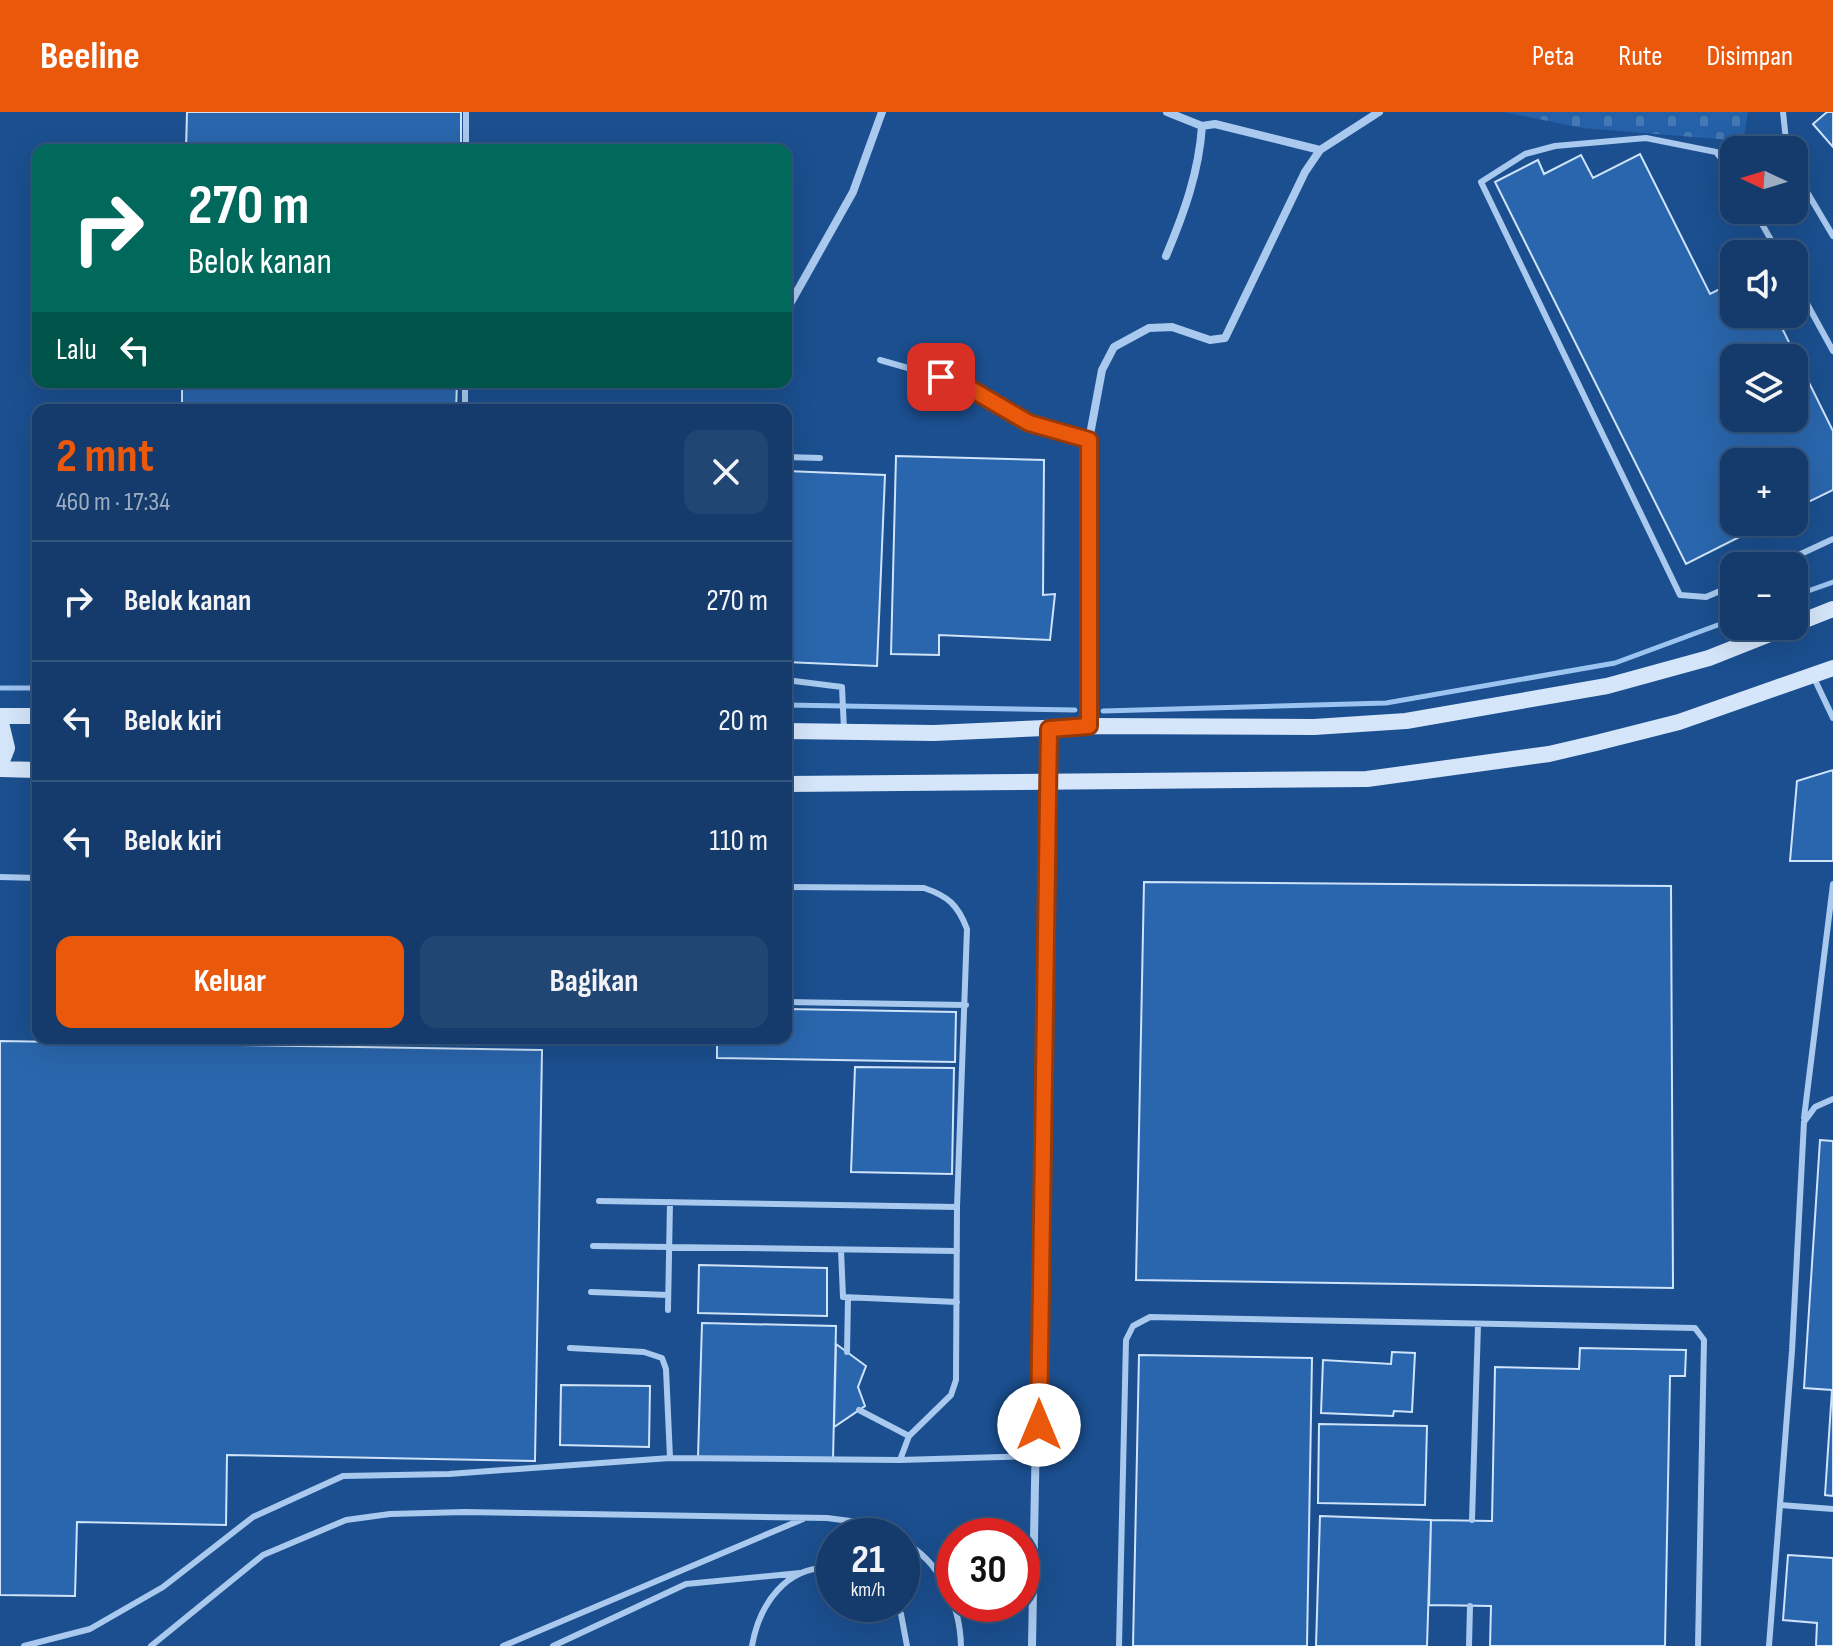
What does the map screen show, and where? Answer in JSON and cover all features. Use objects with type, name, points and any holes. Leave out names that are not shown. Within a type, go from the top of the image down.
[{"type":"street","points":[[792,300],[853,192],[882,112]]},
{"type":"street","points":[[1167,112],[1202,126],[1215,124],[1320,150]]},
{"type":"street","points":[[1214,112],[1215,124]]},
{"type":"street","points":[[1089,726],[1089,440],[1102,370],[1114,347],[1123,340],[1160,326],[1210,340],[1225,338],[1294,191],[1320,150],[1379,112]]},
{"type":"street","points":[[1166,256],[1186,208],[1200,152],[1202,126]]},
{"type":"street","points":[[792,731],[844,733],[1089,726],[1314,727],[1439,716],[1607,686],[1709,658],[1833,609]]},
{"type":"street","points":[[792,784],[968,785],[1047,780],[1307,781],[1424,772],[1549,754],[1679,722],[1833,668]]},
{"type":"street","points":[[32,716],[0,718],[7,736],[0,767],[32,770]]},
{"type":"street","points":[[1032,1646],[1038,1456],[1049,729]]},
{"type":"lane","points":[[466,112],[466,144]]},
{"type":"lane","points":[[1783,112],[1786,136]]},
{"type":"lane","points":[[1720,157],[1716,152],[1646,138],[1555,146],[1525,154],[1481,182],[1680,595],[1706,597],[1720,591]]},
{"type":"lane","points":[[1808,194],[1833,236]]},
{"type":"lane","points":[[1808,305],[1833,351]]},
{"type":"lane","points":[[880,360],[957,382],[1029,423],[1089,440]]},
{"type":"lane","points":[[792,457],[820,458]]},
{"type":"lane","points":[[1805,552],[1833,539]]},
{"type":"lane","points":[[1814,677],[1833,718]]},
{"type":"lane","points":[[792,681],[839,685],[844,698],[844,733]]},
{"type":"lane","points":[[0,877],[32,878]]},
{"type":"lane","points":[[1769,1646],[1804,1122],[1833,884]]},
{"type":"lane","points":[[792,887],[898,886],[944,895],[960,911],[967,929],[957,1207],[956,1380],[951,1395],[909,1436],[900,1460]]},
{"type":"lane","points":[[792,1002],[966,1005]]},
{"type":"lane","points":[[1804,1122],[1815,1107],[1833,1099]]},
{"type":"lane","points":[[599,1201],[957,1207]]},
{"type":"lane","points":[[668,1310],[670,1202]]},
{"type":"lane","points":[[593,1246],[957,1251]]},
{"type":"lane","points":[[841,1250],[843,1297],[957,1302]]},
{"type":"lane","points":[[591,1292],[668,1295]]},
{"type":"lane","points":[[847,1352],[848,1298]]},
{"type":"lane","points":[[1119,1646],[1126,1340],[1133,1326],[1150,1317],[1672,1326],[1700,1332],[1704,1340],[1698,1646]]},
{"type":"lane","points":[[1472,1520],[1478,1325]]},
{"type":"lane","points":[[570,1348],[644,1352],[662,1358],[666,1369],[670,1458]]},
{"type":"lane","points":[[859,1410],[909,1436]]},
{"type":"lane","points":[[24,1646],[90,1629],[163,1587],[253,1517],[343,1476],[449,1474],[670,1458],[900,1460],[1038,1456]]},
{"type":"lane","points":[[1780,1505],[1833,1509]]},
{"type":"lane","points":[[151,1646],[263,1555],[346,1520],[390,1514],[464,1512],[816,1519]]},
{"type":"lane","points":[[503,1646],[806,1518]]},
{"type":"lane","points":[[920,1551],[947,1588],[961,1626],[961,1646]]},
{"type":"lane","points":[[553,1646],[686,1584],[816,1571]]},
{"type":"lane","points":[[752,1646],[757,1618],[774,1591],[800,1573]]},
{"type":"lane","points":[[1469,1646],[1470,1606]]},
{"type":"lane","points":[[902,1622],[907,1646]]},
{"type":"green space","points":[[1504,112],[1748,112],[1744,136],[1720,136],[1720,139],[1582,128]]},
{"type":"building","points":[[187,112],[461,112],[461,144],[186,144]]},
{"type":"building","points":[[1827,112],[1833,112],[1833,147],[1813,124]]},
{"type":"building","points":[[1640,154],[1710,294],[1720,289],[1720,328],[1782,328],[1790,344],[1720,344],[1720,432],[1808,432],[1808,381],[1833,431],[1833,490],[1808,502],[1808,448],[1720,448],[1720,536],[1741,536],[1686,564],[1495,182],[1538,160],[1544,174],[1581,155],[1593,178]]},
{"type":"building","points":[[182,388],[457,388],[456,404],[182,404]]},
{"type":"building","points":[[896,456],[1044,460],[1043,595],[1055,594],[1050,640],[939,635],[939,655],[891,654]]},
{"type":"building","points":[[792,471],[885,475],[877,666],[792,662]]},
{"type":"building","points":[[1833,770],[1833,861],[1790,861],[1797,781]]},
{"type":"building","points":[[1144,882],[1671,886],[1673,1288],[1136,1280]]},
{"type":"building","points":[[792,1009],[956,1012],[955,1062],[717,1058],[717,1044],[792,1044]]},
{"type":"building","points":[[0,1041],[32,1042],[32,1044],[542,1050],[535,1461],[227,1455],[226,1525],[77,1522],[75,1596],[0,1595]]},
{"type":"building","points":[[855,1067],[954,1068],[952,1174],[851,1172]]},
{"type":"building","points":[[1820,1140],[1833,1141],[1833,1496],[1825,1495],[1832,1390],[1804,1388]]},
{"type":"building","points":[[699,1265],[827,1268],[827,1316],[698,1313]]},
{"type":"building","points":[[702,1323],[836,1326],[833,1460],[698,1457]]},
{"type":"building","points":[[836,1344],[866,1366],[858,1387],[865,1406],[834,1427]]},
{"type":"building","points":[[1580,1348],[1686,1350],[1685,1376],[1670,1376],[1665,1646],[1490,1646],[1491,1606],[1429,1605],[1431,1520],[1492,1521],[1495,1367],[1579,1369]]},
{"type":"building","points":[[1392,1352],[1415,1353],[1412,1412],[1394,1411],[1393,1416],[1321,1413],[1323,1360],[1391,1364]]},
{"type":"building","points":[[1139,1355],[1312,1358],[1307,1646],[1133,1646]]},
{"type":"building","points":[[561,1385],[650,1386],[649,1447],[560,1445]]},
{"type":"building","points":[[1319,1424],[1427,1426],[1425,1505],[1318,1503]]},
{"type":"building","points":[[1320,1516],[1431,1520],[1427,1646],[1316,1646]]},
{"type":"building","points":[[1788,1555],[1833,1558],[1833,1646],[1816,1646],[1817,1623],[1783,1620]]},
{"type":"waterway","points":[[1808,591],[1833,582]]},
{"type":"waterway","points":[[1103,711],[1386,703],[1615,663],[1720,624]]},
{"type":"waterway","points":[[0,688],[32,688]]},
{"type":"waterway","points":[[792,705],[1075,710]]},
{"type":"route","points":[[941,377],[971,389],[1029,423],[1089,440],[1089,726],[1049,729],[1039,1212],[1039,1425]]}]
